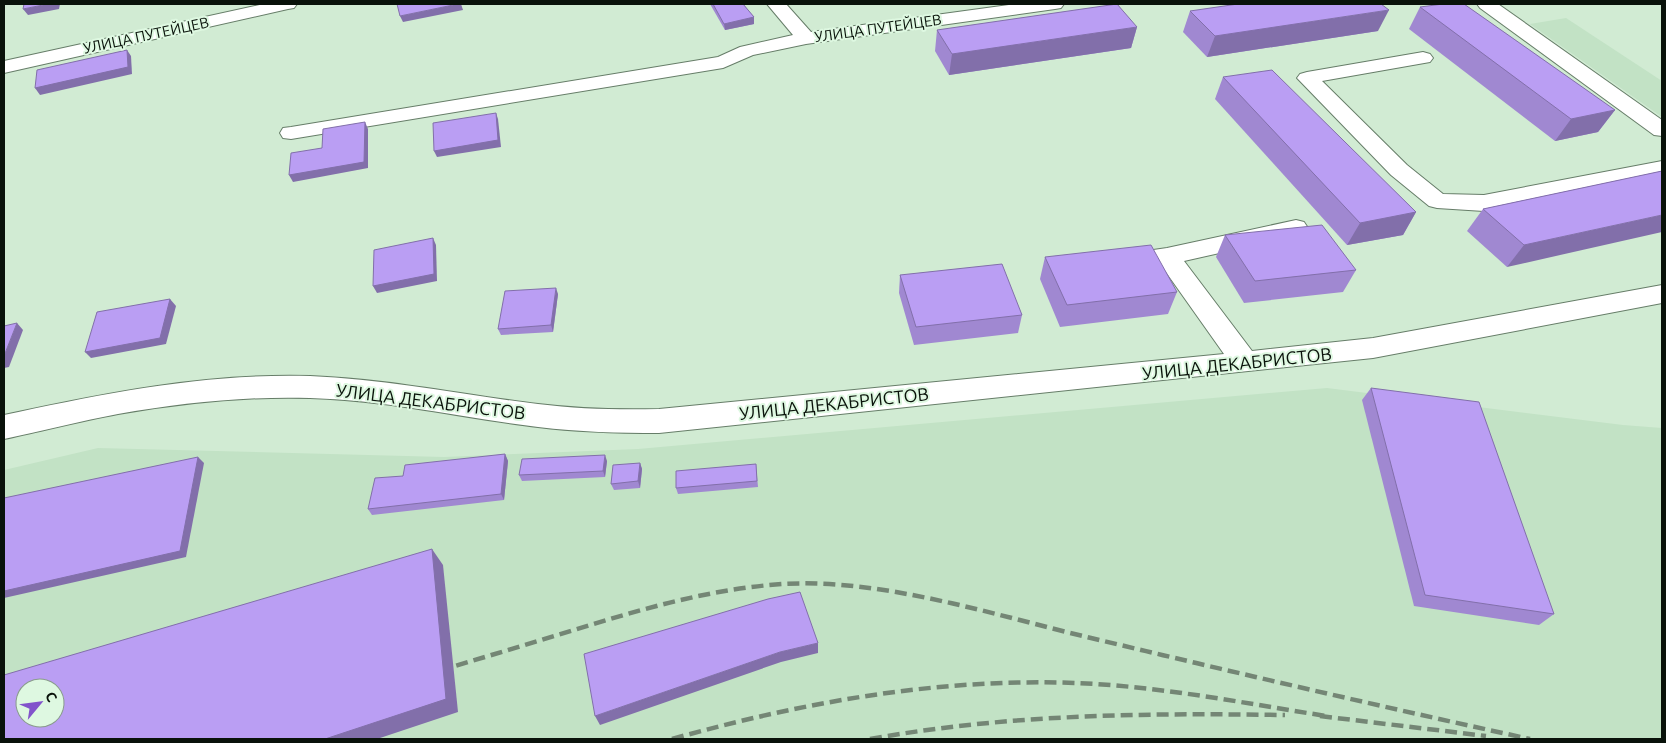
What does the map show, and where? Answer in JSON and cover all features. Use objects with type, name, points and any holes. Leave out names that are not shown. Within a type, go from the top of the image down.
[{"type":"street","name":"УЛИЦА ПУТЕЙЦЕВ","points":[[4,67],[288,4]]},
{"type":"street","name":"УЛИЦА ПУТЕЙЦЕВ","points":[[776,4],[806,38],[1055,4]]},
{"type":"street","points":[[1486,4],[1662,130]]},
{"type":"street","points":[[291,133],[723,62],[748,51],[806,38]]},
{"type":"street","points":[[1423,58],[1307,78],[1399,170],[1437,201],[1484,204],[1662,168]]},
{"type":"street","points":[[1102,264],[1167,256],[1296,228]]},
{"type":"street","points":[[1167,256],[1246,362]]},
{"type":"street","name":"УЛИЦА ДЕКАБРИСТОВ","points":[[4,427],[87,408],[176,393],[311,386],[360,390],[577,419],[615,422],[659,421],[1373,348],[1662,294]]},
{"type":"shaded area","points":[[1566,18],[1662,81],[1662,117],[1530,24]]},
{"type":"shaded area","points":[[1327,388],[1623,425],[1662,428],[1662,739],[4,739],[4,470],[98,448],[444,457],[638,449]]},
{"type":"building","points":[[24,4],[48,4],[23,9]]},
{"type":"building","points":[[397,4],[458,4],[400,16]]},
{"type":"building","points":[[713,4],[743,4],[754,17],[724,24]]},
{"type":"building","points":[[1117,4],[1137,27],[952,54],[937,30]]},
{"type":"building","points":[[1238,4],[1381,4],[1389,10],[1215,36],[1190,11]]},
{"type":"building","points":[[1464,4],[1615,110],[1571,119],[1420,7]]},
{"type":"building","points":[[127,50],[128,67],[35,88],[37,70]]},
{"type":"building","points":[[1272,70],[1416,212],[1360,223],[1223,77]]},
{"type":"building","points":[[496,113],[498,140],[434,151],[433,123]]},
{"type":"building","points":[[365,122],[364,162],[289,175],[291,153],[322,148],[323,129]]},
{"type":"building","points":[[1662,171],[1662,215],[1524,245],[1483,209]]},
{"type":"building","points":[[1322,225],[1356,270],[1255,281],[1225,235]]},
{"type":"building","points":[[433,238],[434,274],[373,286],[374,250]]},
{"type":"building","points":[[1151,245],[1177,292],[1067,305],[1045,257]]},
{"type":"building","points":[[1002,264],[1022,315],[916,327],[900,275]]},
{"type":"building","points":[[556,288],[551,325],[498,329],[505,291]]},
{"type":"building","points":[[170,299],[160,338],[85,352],[97,312]]},
{"type":"building","points":[[17,323],[4,356],[4,326]]},
{"type":"building","points":[[1371,388],[1479,402],[1554,614],[1425,595]]},
{"type":"building","points":[[505,454],[501,494],[368,509],[375,478],[403,476],[405,465]]},
{"type":"building","points":[[605,455],[603,471],[519,475],[522,459]]},
{"type":"building","points":[[198,457],[180,551],[4,591],[4,498]]},
{"type":"building","points":[[640,463],[638,481],[611,484],[613,465]]},
{"type":"building","points":[[756,464],[757,481],[676,488],[676,471]]},
{"type":"building","points":[[432,549],[446,699],[325,739],[4,739],[4,675]]},
{"type":"building","points":[[800,592],[818,643],[780,652],[595,716],[584,654],[768,599]]},
{"type":"railway","points":[[439,671],[625,615],[702,595],[782,584],[820,584],[898,592],[938,600],[1255,677],[1530,739]]},
{"type":"railway","points":[[672,739],[771,714],[872,695],[973,684],[1024,682],[1075,683],[1138,688],[1326,716]]},
{"type":"railway","points":[[870,739],[974,724],[1025,720],[1129,715],[1285,715]]},
{"type":"railway","points":[[1320,716],[1486,736]]}]
